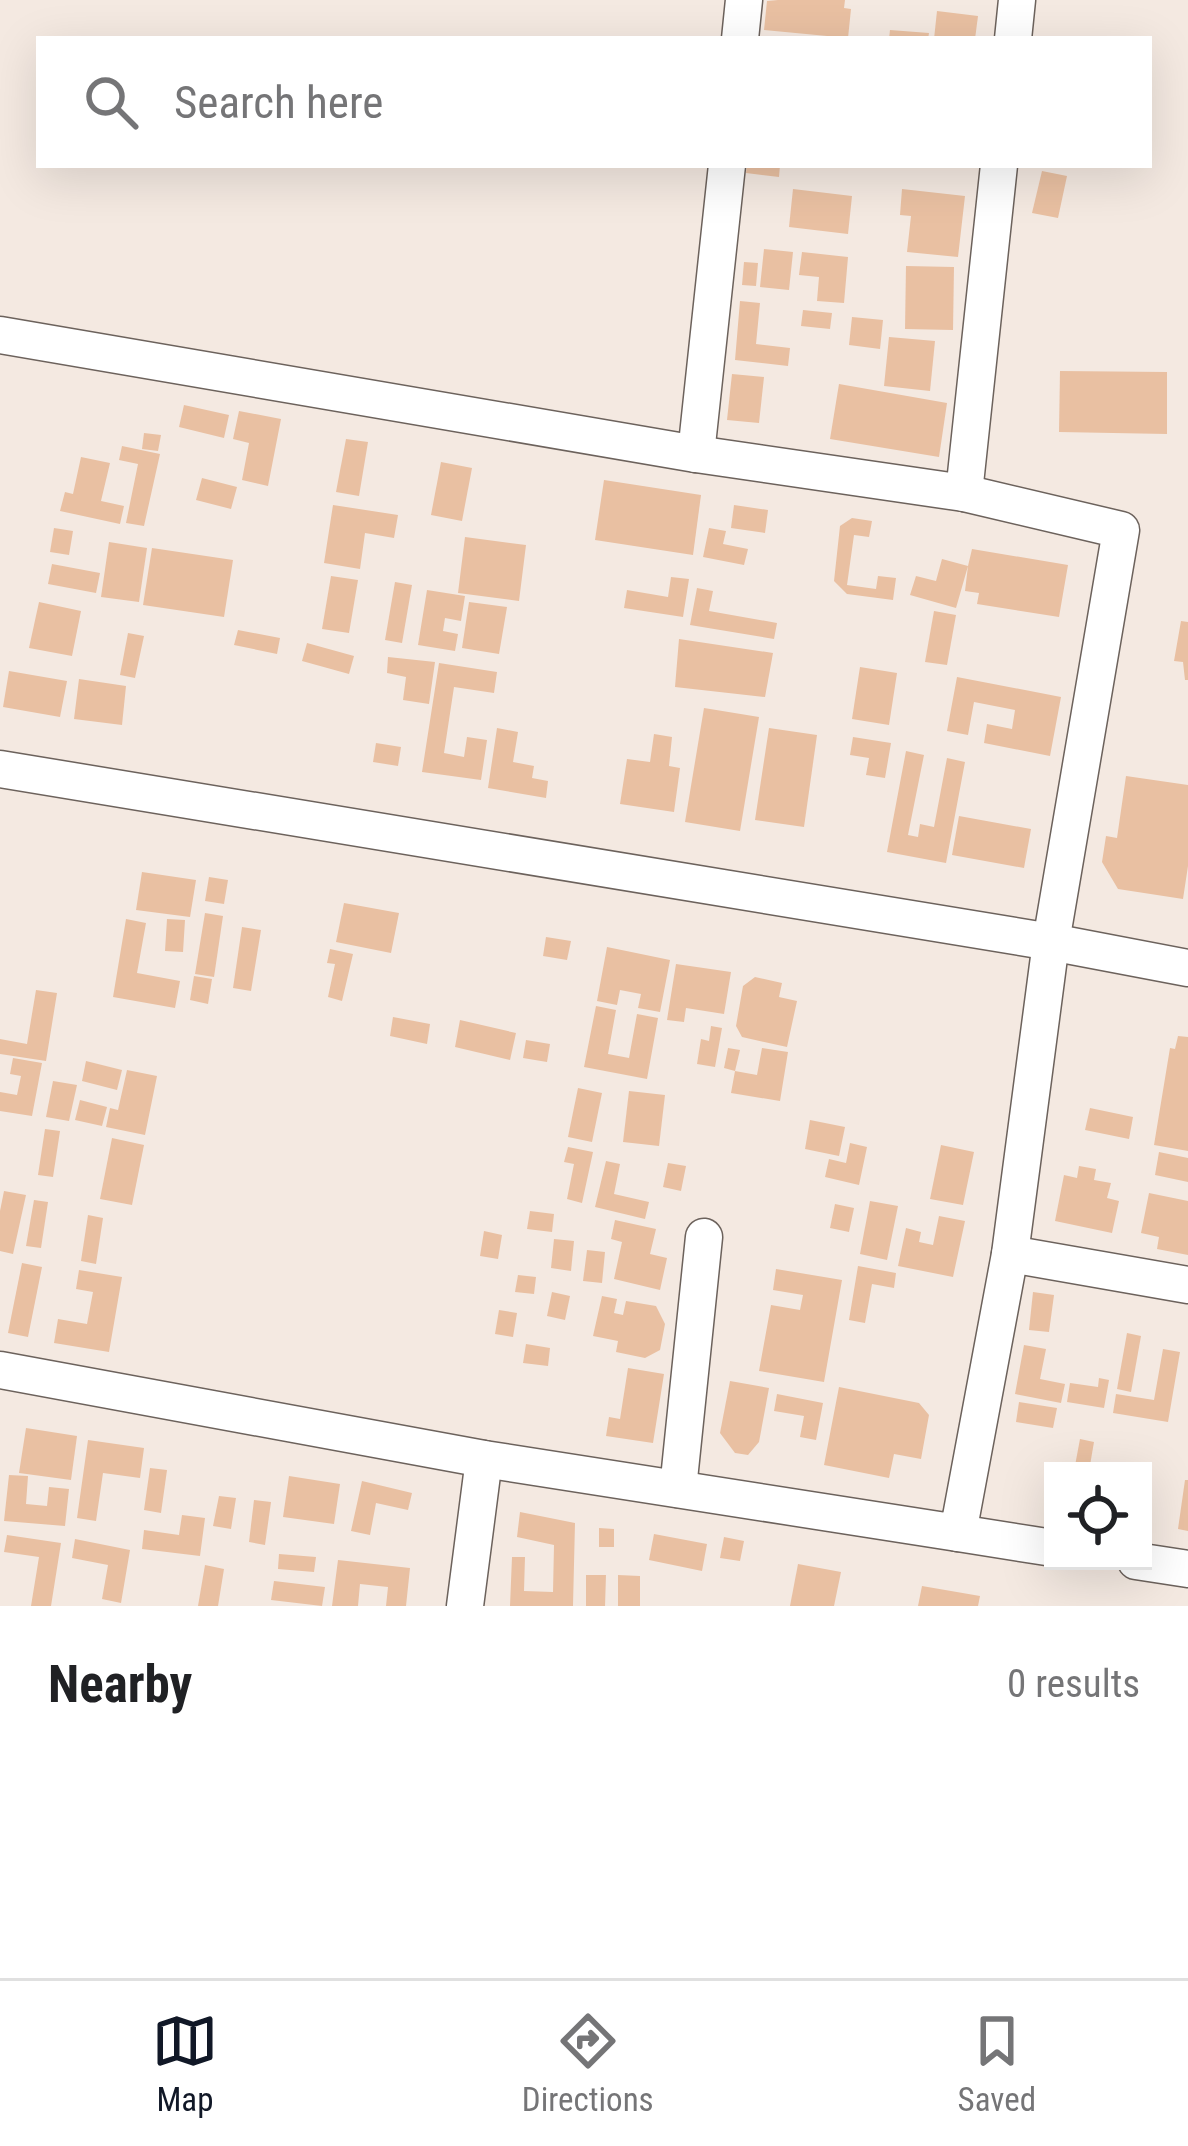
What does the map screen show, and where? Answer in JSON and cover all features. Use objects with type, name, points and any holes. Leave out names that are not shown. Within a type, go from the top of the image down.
[{"type":"street","points":[[740,36],[744,0]]},
{"type":"street","points":[[1013,36],[1017,0]]},
{"type":"street","points":[[696,454],[727,168]]},
{"type":"street","points":[[964,493],[999,168]]},
{"type":"street","points":[[0,335],[696,454],[964,493],[1121,530],[1051,942],[1010,1254],[958,1533]]},
{"type":"street","points":[[0,770],[1188,968]]},
{"type":"street","points":[[678,1489],[704,1237]]},
{"type":"street","points":[[1010,1254],[1188,1285]]},
{"type":"street","points":[[0,1370],[484,1459],[1044,1547]]},
{"type":"street","points":[[465,1606],[484,1459]]},
{"type":"street","points":[[1152,1563],[1188,1569]]},
{"type":"building","points":[[845,0],[844,8],[851,9],[848,36],[764,30],[767,1]]},
{"type":"building","points":[[937,11],[978,16],[975,36],[934,36]]},
{"type":"building","points":[[890,30],[929,33],[928,36],[889,36]]},
{"type":"building","points":[[747,168],[780,168],[779,177],[746,173]]},
{"type":"building","points":[[1042,171],[1067,176],[1058,218],[1032,213]]},
{"type":"building","points":[[793,189],[852,196],[848,234],[789,227]]},
{"type":"building","points":[[902,189],[965,196],[958,257],[907,252],[911,216],[900,215]]},
{"type":"building","points":[[764,249],[793,252],[789,290],[760,287]]},
{"type":"building","points":[[802,252],[848,257],[844,303],[817,301],[819,277],[799,275]]},
{"type":"building","points":[[744,262],[758,263],[756,286],[742,285]]},
{"type":"building","points":[[906,266],[954,267],[953,330],[905,329]]},
{"type":"building","points":[[740,301],[760,303],[756,344],[790,348],[788,366],[735,360]]},
{"type":"building","points":[[803,310],[832,313],[830,329],[801,326]]},
{"type":"building","points":[[852,317],[883,320],[880,349],[849,345]]},
{"type":"building","points":[[889,337],[935,341],[930,391],[884,386]]},
{"type":"building","points":[[1060,371],[1167,372],[1167,434],[1059,432]]},
{"type":"building","points":[[732,374],[764,377],[759,423],[727,420]]},
{"type":"building","points":[[839,384],[947,403],[939,457],[830,439]]},
{"type":"building","points":[[184,405],[229,415],[224,438],[179,427]]},
{"type":"building","points":[[239,411],[281,419],[268,486],[242,480],[249,443],[233,439]]},
{"type":"building","points":[[144,433],[161,435],[158,451],[142,449]]},
{"type":"building","points":[[346,439],[368,442],[359,496],[336,492]]},
{"type":"building","points":[[122,446],[160,454],[144,526],[126,523],[138,464],[119,460]]},
{"type":"building","points":[[81,457],[110,463],[101,501],[124,506],[120,524],[60,511],[65,492],[73,494]]},
{"type":"building","points":[[441,462],[472,468],[462,521],[431,515]]},
{"type":"building","points":[[202,478],[237,487],[231,509],[196,500]]},
{"type":"building","points":[[604,480],[701,495],[693,555],[595,540]]},
{"type":"building","points":[[333,505],[398,515],[394,538],[365,533],[360,569],[324,563]]},
{"type":"building","points":[[734,505],[768,510],[765,533],[731,528]]},
{"type":"building","points":[[852,518],[872,521],[869,537],[854,535],[847,585],[876,589],[878,576],[896,578],[893,600],[847,594],[834,581],[840,526]]},
{"type":"building","points":[[54,528],[73,531],[69,555],[50,552]]},
{"type":"building","points":[[709,528],[726,531],[723,544],[748,549],[744,565],[703,557]]},
{"type":"building","points":[[465,537],[526,545],[519,601],[458,593]]},
{"type":"building","points":[[109,542],[147,548],[139,602],[101,597]]},
{"type":"building","points":[[152,548],[233,560],[224,617],[143,605]]},
{"type":"building","points":[[972,549],[1068,565],[1059,617],[977,604],[979,593],[965,591]]},
{"type":"building","points":[[942,559],[968,566],[956,608],[910,595],[916,576],[936,581]]},
{"type":"building","points":[[52,564],[100,573],[96,593],[48,584]]},
{"type":"building","points":[[331,576],[358,580],[349,633],[322,629]]},
{"type":"building","points":[[671,577],[689,579],[683,617],[624,608],[627,590],[668,597]]},
{"type":"building","points":[[395,582],[412,585],[402,643],[385,640]]},
{"type":"building","points":[[697,588],[713,591],[709,611],[777,623],[774,639],[690,625]]},
{"type":"building","points":[[427,590],[465,596],[461,621],[445,618],[443,631],[458,634],[455,651],[418,645]]},
{"type":"building","points":[[39,602],[81,611],[72,656],[29,648]]},
{"type":"building","points":[[469,602],[507,607],[499,654],[462,648]]},
{"type":"building","points":[[934,611],[956,615],[947,665],[925,662]]},
{"type":"building","points":[[1181,621],[1188,622],[1188,680],[1183,662],[1174,661]]},
{"type":"building","points":[[238,630],[280,638],[277,654],[234,645]]},
{"type":"building","points":[[128,633],[144,636],[135,678],[120,675]]},
{"type":"building","points":[[679,639],[773,653],[765,697],[675,687]]},
{"type":"building","points":[[307,643],[354,656],[349,674],[302,661]]},
{"type":"building","points":[[388,657],[435,662],[429,704],[403,700],[406,677],[387,673]]},
{"type":"building","points":[[439,663],[497,672],[494,693],[454,687],[444,753],[464,757],[467,737],[487,740],[481,780],[422,772]]},
{"type":"building","points":[[860,667],[897,673],[889,725],[852,719]]},
{"type":"building","points":[[9,671],[67,681],[60,717],[3,707]]},
{"type":"building","points":[[957,677],[1061,697],[1050,756],[984,743],[987,724],[1012,729],[1015,710],[974,702],[968,735],[947,731]]},
{"type":"building","points":[[79,679],[126,686],[122,725],[74,719]]},
{"type":"building","points":[[704,708],[759,717],[740,831],[685,822]]},
{"type":"building","points":[[497,728],[518,732],[513,762],[534,766],[532,778],[548,781],[546,798],[488,788]]},
{"type":"building","points":[[769,728],[817,735],[804,827],[755,820]]},
{"type":"building","points":[[654,734],[672,737],[669,766],[680,768],[674,812],[620,804],[627,759],[650,762]]},
{"type":"building","points":[[853,737],[891,743],[885,778],[866,775],[869,758],[850,755]]},
{"type":"building","points":[[376,743],[401,747],[398,766],[373,762]]},
{"type":"building","points":[[906,751],[924,755],[908,835],[918,837],[920,824],[934,827],[947,758],[965,762],[946,863],[887,852]]},
{"type":"building","points":[[1126,776],[1188,785],[1183,899],[1118,889],[1102,862],[1106,836],[1117,838]]},
{"type":"building","points":[[959,816],[1031,829],[1024,868],[952,855]]},
{"type":"building","points":[[142,872],[196,880],[190,917],[136,910]]},
{"type":"building","points":[[209,877],[228,880],[224,904],[205,901]]},
{"type":"building","points":[[344,903],[399,913],[391,953],[336,942]]},
{"type":"building","points":[[205,913],[223,916],[214,977],[195,974]]},
{"type":"building","points":[[126,919],[146,923],[137,973],[180,981],[175,1008],[113,997]]},
{"type":"building","points":[[167,919],[185,920],[183,952],[165,951]]},
{"type":"building","points":[[242,927],[261,930],[251,991],[233,988]]},
{"type":"building","points":[[546,937],[571,941],[567,960],[543,956]]},
{"type":"building","points":[[607,947],[670,960],[660,1012],[638,1008],[641,994],[620,990],[617,1005],[597,1001]]},
{"type":"building","points":[[330,949],[353,954],[342,1001],[328,997],[335,964],[327,963]]},
{"type":"building","points":[[676,964],[731,972],[724,1014],[686,1008],[684,1022],[667,1020]]},
{"type":"building","points":[[194,976],[212,979],[208,1004],[190,1000]]},
{"type":"building","points":[[755,977],[782,983],[779,997],[797,1001],[787,1047],[742,1037],[736,1026],[743,986]]},
{"type":"building","points":[[36,990],[57,993],[46,1061],[0,1054],[0,1039],[27,1044]]},
{"type":"building","points":[[596,1006],[616,1010],[608,1054],[629,1058],[637,1014],[658,1018],[647,1079],[584,1067]]},
{"type":"building","points":[[393,1017],[430,1024],[427,1044],[390,1036]]},
{"type":"building","points":[[460,1020],[516,1033],[510,1060],[455,1047]]},
{"type":"building","points":[[711,1026],[722,1028],[715,1067],[697,1064],[701,1039],[709,1041]]},
{"type":"building","points":[[1178,1036],[1188,1037],[1188,1151],[1154,1145],[1170,1048],[1175,1049]]},
{"type":"building","points":[[526,1040],[550,1044],[547,1062],[523,1058]]},
{"type":"building","points":[[728,1048],[740,1050],[735,1071],[724,1068]]},
{"type":"building","points":[[762,1048],[788,1052],[780,1101],[731,1093],[735,1071],[757,1075]]},
{"type":"building","points":[[13,1058],[42,1063],[32,1116],[0,1111],[0,1092],[17,1095],[21,1076],[10,1074]]},
{"type":"building","points":[[86,1061],[122,1070],[117,1090],[82,1081]]},
{"type":"building","points":[[127,1070],[157,1076],[145,1135],[106,1127],[110,1108],[118,1110]]},
{"type":"building","points":[[53,1081],[77,1085],[69,1121],[46,1117]]},
{"type":"building","points":[[578,1088],[602,1093],[592,1142],[568,1137]]},
{"type":"building","points":[[629,1091],[665,1095],[659,1146],[623,1142]]},
{"type":"building","points":[[80,1100],[107,1107],[102,1126],[75,1120]]},
{"type":"building","points":[[1090,1108],[1133,1117],[1129,1139],[1085,1130]]},
{"type":"building","points":[[810,1120],[845,1127],[839,1156],[805,1149]]},
{"type":"building","points":[[45,1129],[60,1131],[53,1177],[38,1175]]},
{"type":"building","points":[[112,1138],[144,1145],[132,1205],[100,1199]]},
{"type":"building","points":[[850,1143],[867,1147],[859,1185],[825,1177],[829,1159],[846,1163]]},
{"type":"building","points":[[941,1145],[974,1152],[963,1205],[930,1199]]},
{"type":"building","points":[[568,1147],[593,1152],[582,1203],[567,1199],[574,1164],[564,1162]]},
{"type":"building","points":[[1159,1152],[1188,1158],[1188,1182],[1155,1175]]},
{"type":"building","points":[[606,1161],[620,1164],[614,1194],[649,1202],[645,1219],[595,1207]]},
{"type":"building","points":[[668,1163],[686,1166],[681,1191],[663,1187]]},
{"type":"building","points":[[1079,1166],[1096,1169],[1094,1180],[1111,1183],[1107,1198],[1119,1201],[1112,1233],[1055,1221],[1064,1175],[1077,1178]]},
{"type":"building","points":[[4,1191],[26,1195],[13,1254],[0,1251]]},
{"type":"building","points":[[1149,1193],[1188,1201],[1188,1255],[1157,1249],[1159,1237],[1141,1233]]},
{"type":"building","points":[[34,1200],[48,1202],[41,1248],[26,1246]]},
{"type":"building","points":[[870,1201],[898,1206],[887,1260],[860,1254]]},
{"type":"building","points":[[835,1204],[854,1208],[849,1232],[830,1228]]},
{"type":"building","points":[[530,1211],[554,1214],[552,1232],[527,1229]]},
{"type":"building","points":[[88,1215],[103,1218],[96,1264],[81,1261]]},
{"type":"building","points":[[939,1216],[965,1221],[953,1277],[898,1266],[906,1228],[921,1232],[919,1242],[933,1245]]},
{"type":"building","points":[[615,1220],[656,1229],[650,1254],[667,1258],[660,1290],[614,1279],[622,1242],[611,1239]]},
{"type":"building","points":[[484,1231],[502,1235],[498,1259],[480,1256]]},
{"type":"building","points":[[554,1239],[574,1241],[571,1271],[551,1268]]},
{"type":"building","points":[[587,1250],[605,1252],[602,1283],[583,1281]]},
{"type":"building","points":[[22,1263],[42,1267],[28,1337],[8,1333]]},
{"type":"building","points":[[858,1266],[896,1273],[894,1288],[872,1284],[865,1323],[849,1320]]},
{"type":"building","points":[[776,1269],[842,1280],[824,1382],[759,1371],[771,1305],[800,1310],[803,1295],[773,1290]]},
{"type":"building","points":[[79,1270],[122,1277],[109,1352],[54,1343],[58,1319],[87,1324],[93,1292],[76,1289]]},
{"type":"building","points":[[518,1275],[536,1277],[534,1294],[515,1292]]},
{"type":"building","points":[[552,1292],[570,1296],[565,1320],[547,1316]]},
{"type":"building","points":[[1033,1292],[1054,1295],[1049,1332],[1029,1330]]},
{"type":"building","points":[[602,1296],[617,1299],[614,1313],[623,1315],[626,1301],[656,1306],[665,1324],[660,1350],[645,1358],[616,1352],[618,1341],[593,1336]]},
{"type":"building","points":[[499,1310],[517,1313],[513,1337],[495,1334]]},
{"type":"building","points":[[1127,1333],[1141,1336],[1131,1392],[1117,1389]]},
{"type":"building","points":[[526,1344],[550,1348],[548,1366],[523,1363]]},
{"type":"building","points":[[1024,1345],[1046,1349],[1040,1379],[1065,1384],[1061,1403],[1015,1394]]},
{"type":"building","points":[[1163,1349],[1180,1352],[1168,1422],[1113,1413],[1116,1394],[1154,1400]]},
{"type":"building","points":[[628,1368],[664,1374],[653,1443],[606,1436],[609,1417],[620,1419]]},
{"type":"building","points":[[1099,1378],[1109,1380],[1104,1408],[1067,1402],[1070,1383],[1098,1387]]},
{"type":"building","points":[[730,1381],[769,1388],[759,1442],[748,1455],[735,1453],[720,1433]]},
{"type":"building","points":[[839,1387],[919,1403],[929,1415],[921,1459],[894,1454],[889,1478],[824,1465]]},
{"type":"building","points":[[777,1394],[823,1403],[816,1440],[800,1437],[804,1416],[774,1411]]},
{"type":"building","points":[[1019,1402],[1057,1408],[1053,1428],[1016,1422]]},
{"type":"building","points":[[26,1428],[77,1436],[71,1480],[19,1473]]},
{"type":"building","points":[[1080,1439],[1094,1442],[1091,1462],[1076,1462]]},
{"type":"building","points":[[88,1440],[144,1448],[140,1478],[103,1473],[96,1521],[77,1518]]},
{"type":"building","points":[[150,1468],[167,1470],[161,1513],[144,1510]]},
{"type":"building","points":[[9,1475],[28,1476],[26,1504],[47,1506],[49,1487],[69,1489],[65,1526],[4,1521]]},
{"type":"building","points":[[289,1476],[340,1484],[334,1524],[283,1517]]},
{"type":"building","points":[[1188,1480],[1188,1531],[1178,1529]]},
{"type":"building","points":[[362,1481],[412,1493],[408,1510],[376,1503],[370,1535],[351,1531]]},
{"type":"building","points":[[219,1496],[236,1498],[231,1529],[213,1526]]},
{"type":"building","points":[[254,1500],[271,1502],[265,1545],[249,1542]]},
{"type":"building","points":[[520,1512],[575,1523],[573,1606],[510,1606],[512,1557],[525,1557],[524,1591],[553,1592],[554,1545],[517,1537]]},
{"type":"building","points":[[182,1515],[205,1518],[200,1556],[142,1549],[144,1530],[179,1535]]},
{"type":"building","points":[[599,1528],[614,1529],[614,1547],[599,1547]]},
{"type":"building","points":[[654,1534],[707,1544],[702,1571],[649,1560]]},
{"type":"building","points":[[7,1535],[61,1543],[51,1606],[31,1606],[39,1557],[4,1552]]},
{"type":"building","points":[[724,1537],[744,1541],[740,1561],[720,1558]]},
{"type":"building","points":[[75,1539],[130,1550],[121,1603],[102,1599],[108,1565],[72,1558]]},
{"type":"building","points":[[279,1554],[316,1557],[314,1572],[278,1569]]},
{"type":"building","points":[[338,1560],[410,1568],[406,1606],[386,1606],[388,1587],[360,1584],[358,1606],[332,1606]]},
{"type":"building","points":[[798,1564],[841,1572],[834,1606],[790,1606]]},
{"type":"building","points":[[205,1565],[224,1569],[218,1606],[198,1606]]},
{"type":"building","points":[[586,1575],[606,1575],[605,1606],[586,1606]]},
{"type":"building","points":[[618,1575],[640,1576],[640,1606],[618,1606]]},
{"type":"building","points":[[274,1581],[325,1587],[322,1606],[271,1600]]},
{"type":"building","points":[[922,1586],[980,1596],[978,1606],[918,1606]]}]
